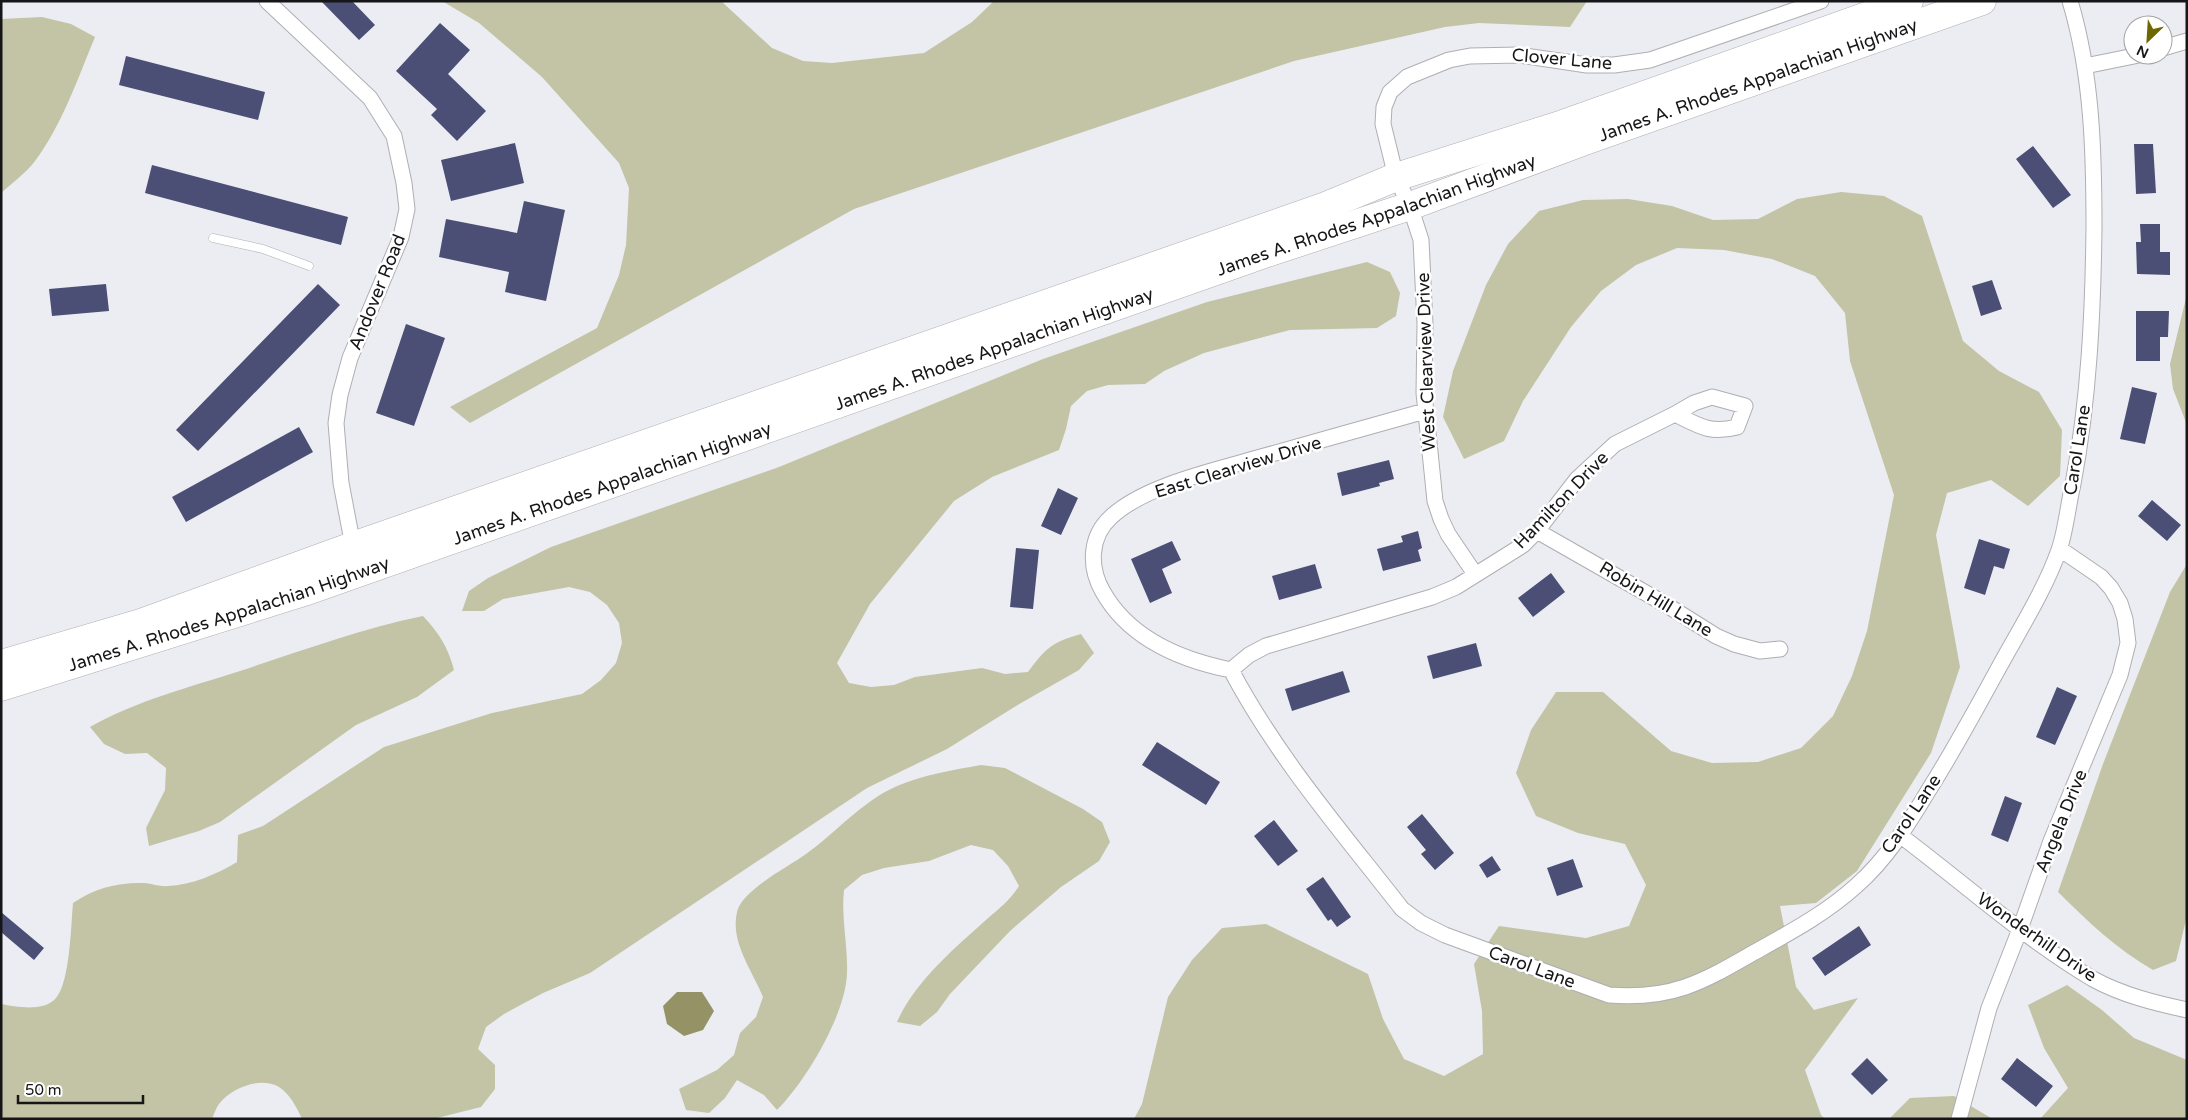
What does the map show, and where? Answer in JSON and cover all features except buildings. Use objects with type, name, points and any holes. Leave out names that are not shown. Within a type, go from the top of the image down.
[{"type":"highway","name":"James A. Rhodes Appalachian Highway","points":[[1,664],[141,624],[353,546],[1326,206],[1396,177],[1563,124],[1909,1]]},
{"type":"highway","name":"James A. Rhodes Appalachian Highway","points":[[1,687],[225,618],[367,569],[1264,254],[1410,206],[1585,141],[1982,1]]},
{"type":"street","name":"Andover Road","points":[[267,1],[370,98],[394,136],[402,170],[406,209],[401,236],[350,358],[336,423],[341,483],[353,546],[367,569]]},
{"type":"street","name":"Clover Lane","points":[[1410,206],[1396,177],[1383,124],[1384,107],[1390,92],[1401,81],[1432,66],[1463,57],[1494,54],[1519,55],[1587,65],[1636,63],[1665,56],[1821,1]]},
{"type":"street","name":"Carol Lane","points":[[1231,670],[1242,693],[1295,770],[1402,909],[1421,923],[1445,935],[1609,995],[1636,997],[1662,994],[1688,987],[1715,975],[1800,928],[1828,909],[1859,884],[1901,836],[1960,738],[2060,549],[2082,437],[2093,310],[2094,188],[2085,66],[2070,1]]},
{"type":"street","points":[[2173,45],[2187,40]]},
{"type":"street","points":[[2085,66],[2123,58]]},
{"type":"street","name":"West Clearview Drive","points":[[1410,206],[1421,240],[1424,276],[1425,411],[1437,510],[1448,534],[1475,574]]},
{"type":"street","name":"East Clearview Drive","points":[[1231,670],[1207,665],[1166,649],[1140,634],[1114,611],[1098,584],[1094,569],[1095,543],[1100,531],[1110,517],[1125,505],[1198,475],[1425,411]]},
{"type":"street","name":"Hamilton Drive","points":[[1475,574],[1523,545],[1537,531],[1577,479],[1615,444],[1675,414]]},
{"type":"street","name":"Robin Hill Lane","points":[[1537,531],[1608,570],[1716,636],[1734,644],[1760,651],[1780,649]]},
{"type":"street","name":"Angela Drive","points":[[1959,1119],[1989,1008],[2020,929],[2051,841],[2120,675],[2128,643],[2125,619],[2120,603],[2111,588],[2101,576],[2060,549]]},
{"type":"street","points":[[1231,670],[1249,655],[1266,646],[1456,588],[1475,574]]},
{"type":"street","name":"Wonderhill Drive","points":[[1901,836],[2020,929],[2094,979],[2145,1000],[2187,1010]]},
{"type":"lane","points":[[213,238],[263,249],[309,266]]},
{"type":"green space","points":[[442,1],[721,1],[772,48],[803,61],[832,63],[924,53],[972,22],[994,1],[1587,1],[1570,27],[1479,23],[1445,27],[1294,61],[854,209],[470,423],[450,407],[597,328],[619,275],[626,245],[629,188],[619,163],[542,77],[479,23]]},
{"type":"green space","points":[[42,17],[71,24],[95,37],[69,101],[45,147],[27,170],[1,193],[1,19]]},
{"type":"green space","points":[[1841,192],[1884,196],[1922,216],[1963,341],[1999,371],[2039,392],[2062,430],[2060,476],[2028,506],[1991,480],[1947,493],[1936,535],[1960,667],[1931,753],[1857,871],[1816,903],[1780,906],[1796,987],[1814,1010],[1858,998],[1805,1070],[1821,1115],[1825,1119],[1134,1119],[1142,1104],[1168,997],[1192,960],[1222,928],[1266,924],[1368,974],[1383,1019],[1404,1059],[1444,1076],[1483,1054],[1482,1011],[1474,964],[1499,926],[1586,938],[1629,926],[1646,885],[1625,844],[1578,833],[1536,816],[1516,773],[1531,730],[1556,692],[1603,692],[1671,751],[1712,763],[1758,762],[1801,748],[1833,716],[1852,676],[1867,631],[1894,495],[1850,361],[1845,313],[1815,276],[1772,259],[1724,250],[1677,248],[1636,265],[1601,291],[1571,327],[1523,401],[1504,441],[1464,459],[1443,417],[1453,371],[1486,285],[1508,244],[1539,211],[1583,200],[1628,199],[1672,206],[1713,220],[1758,219],[1797,199]]},
{"type":"green space","points":[[1367,262],[1390,272],[1400,293],[1396,316],[1377,328],[1290,330],[1204,353],[1164,371],[1145,384],[1108,385],[1087,391],[1071,406],[1059,450],[992,477],[954,501],[870,604],[837,663],[849,683],[871,687],[894,685],[915,677],[982,668],[1005,674],[1028,672],[1050,647],[1081,634],[1094,653],[1079,670],[947,749],[867,788],[590,973],[543,993],[504,1014],[486,1027],[478,1049],[495,1065],[495,1089],[481,1107],[433,1119],[302,1119],[287,1093],[271,1084],[255,1083],[246,1085],[224,1098],[212,1119],[1,1119],[1,1004],[38,1007],[56,998],[61,990],[67,967],[73,903],[90,893],[116,885],[145,883],[163,886],[177,885],[213,875],[237,862],[238,835],[263,826],[384,747],[492,713],[582,694],[601,680],[616,663],[622,643],[619,623],[607,605],[590,592],[569,587],[503,599],[484,611],[462,611],[469,591],[488,578],[551,547],[779,467],[1043,359],[1207,302]]},
{"type":"green space","points":[[2187,294],[2187,425],[2173,389],[2170,364]]},
{"type":"green space","points":[[2187,564],[2187,916],[2176,961],[2153,970],[2103,934],[2058,892],[2103,764],[2170,592]]},
{"type":"green space","points":[[423,616],[442,641],[454,670],[417,697],[356,725],[220,822],[199,831],[149,846],[146,828],[165,790],[166,768],[147,753],[125,754],[104,744],[90,727],[164,695],[353,634]]},
{"type":"green space","points":[[981,765],[1005,768],[1083,809],[1102,822],[1110,842],[1099,861],[1061,887],[1010,931],[950,994],[937,1012],[920,1026],[897,1022],[914,992],[937,966],[1012,896],[1019,886],[1008,866],[993,850],[971,845],[929,861],[884,868],[862,875],[844,890],[843,911],[847,973],[840,1008],[812,1065],[800,1082],[777,1110],[764,1095],[737,1080],[725,1098],[709,1113],[686,1110],[679,1089],[717,1070],[734,1055],[740,1033],[756,1017],[763,997],[743,956],[737,934],[737,912],[747,895],[806,854],[872,800],[884,793],[917,779]]},
{"type":"green space","points":[[2067,985],[2102,1010],[2134,1038],[2187,1060],[2187,1119],[2040,1119],[2068,1088],[2044,1048],[2028,1005]]},
{"type":"green space","points":[[1954,1096],[1991,1118],[2000,1119],[1889,1119],[1910,1098]]},
{"type":"shaded area","points":[[677,992],[702,992],[714,1011],[703,1030],[684,1036],[667,1024],[663,1006]]}]
